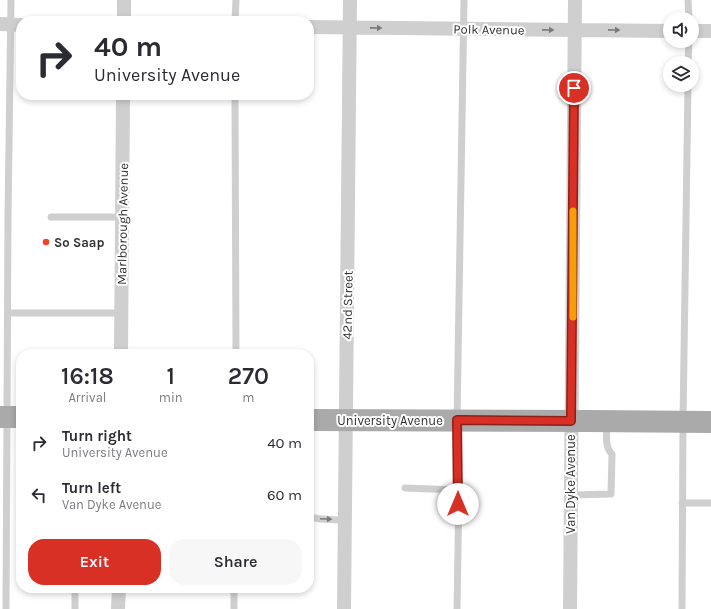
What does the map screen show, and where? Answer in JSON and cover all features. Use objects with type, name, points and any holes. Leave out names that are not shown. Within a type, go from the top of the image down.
[{"type":"main road","name":"University Avenue","points":[[314,420],[711,422]]},
{"type":"street","points":[[124,0],[124,16]]},
{"type":"street","name":"42nd Street","points":[[344,609],[350,0]]},
{"type":"street","name":"Van Dyke Avenue","points":[[570,609],[574,0]]},
{"type":"street","name":"Polk Avenue","points":[[314,27],[663,31]]},
{"type":"street","points":[[699,31],[711,31]]},
{"type":"street","name":"Marlborough Avenue","points":[[121,349],[123,100]]},
{"type":"street","points":[[118,593],[118,609]]},
{"type":"lane","points":[[6,609],[10,417],[8,217],[11,0]]},
{"type":"lane","points":[[236,0],[236,16]]},
{"type":"lane","points":[[456,609],[459,490],[457,420],[464,0]]},
{"type":"lane","points":[[688,0],[689,12]]},
{"type":"lane","points":[[682,609],[682,503],[688,92]]},
{"type":"lane","points":[[235,100],[236,349]]},
{"type":"lane","points":[[51,217],[122,217]]},
{"type":"lane","points":[[8,313],[121,313]]},
{"type":"lane","points":[[570,495],[611,494],[612,454],[608,450],[607,444],[607,421]]},
{"type":"lane","points":[[405,488],[459,490]]},
{"type":"lane","points":[[682,503],[711,503]]},
{"type":"lane","points":[[314,518],[344,520]]},
{"type":"lane","points":[[75,593],[75,609]]},
{"type":"lane","points":[[234,593],[234,609]]},
{"type":"slow traffic","points":[[573,211],[573,317]]},
{"type":"place","name":"So Saap","points":[[46,242]]},
{"type":"route","points":[[458,504],[457,420],[571,421],[574,88]]}]
